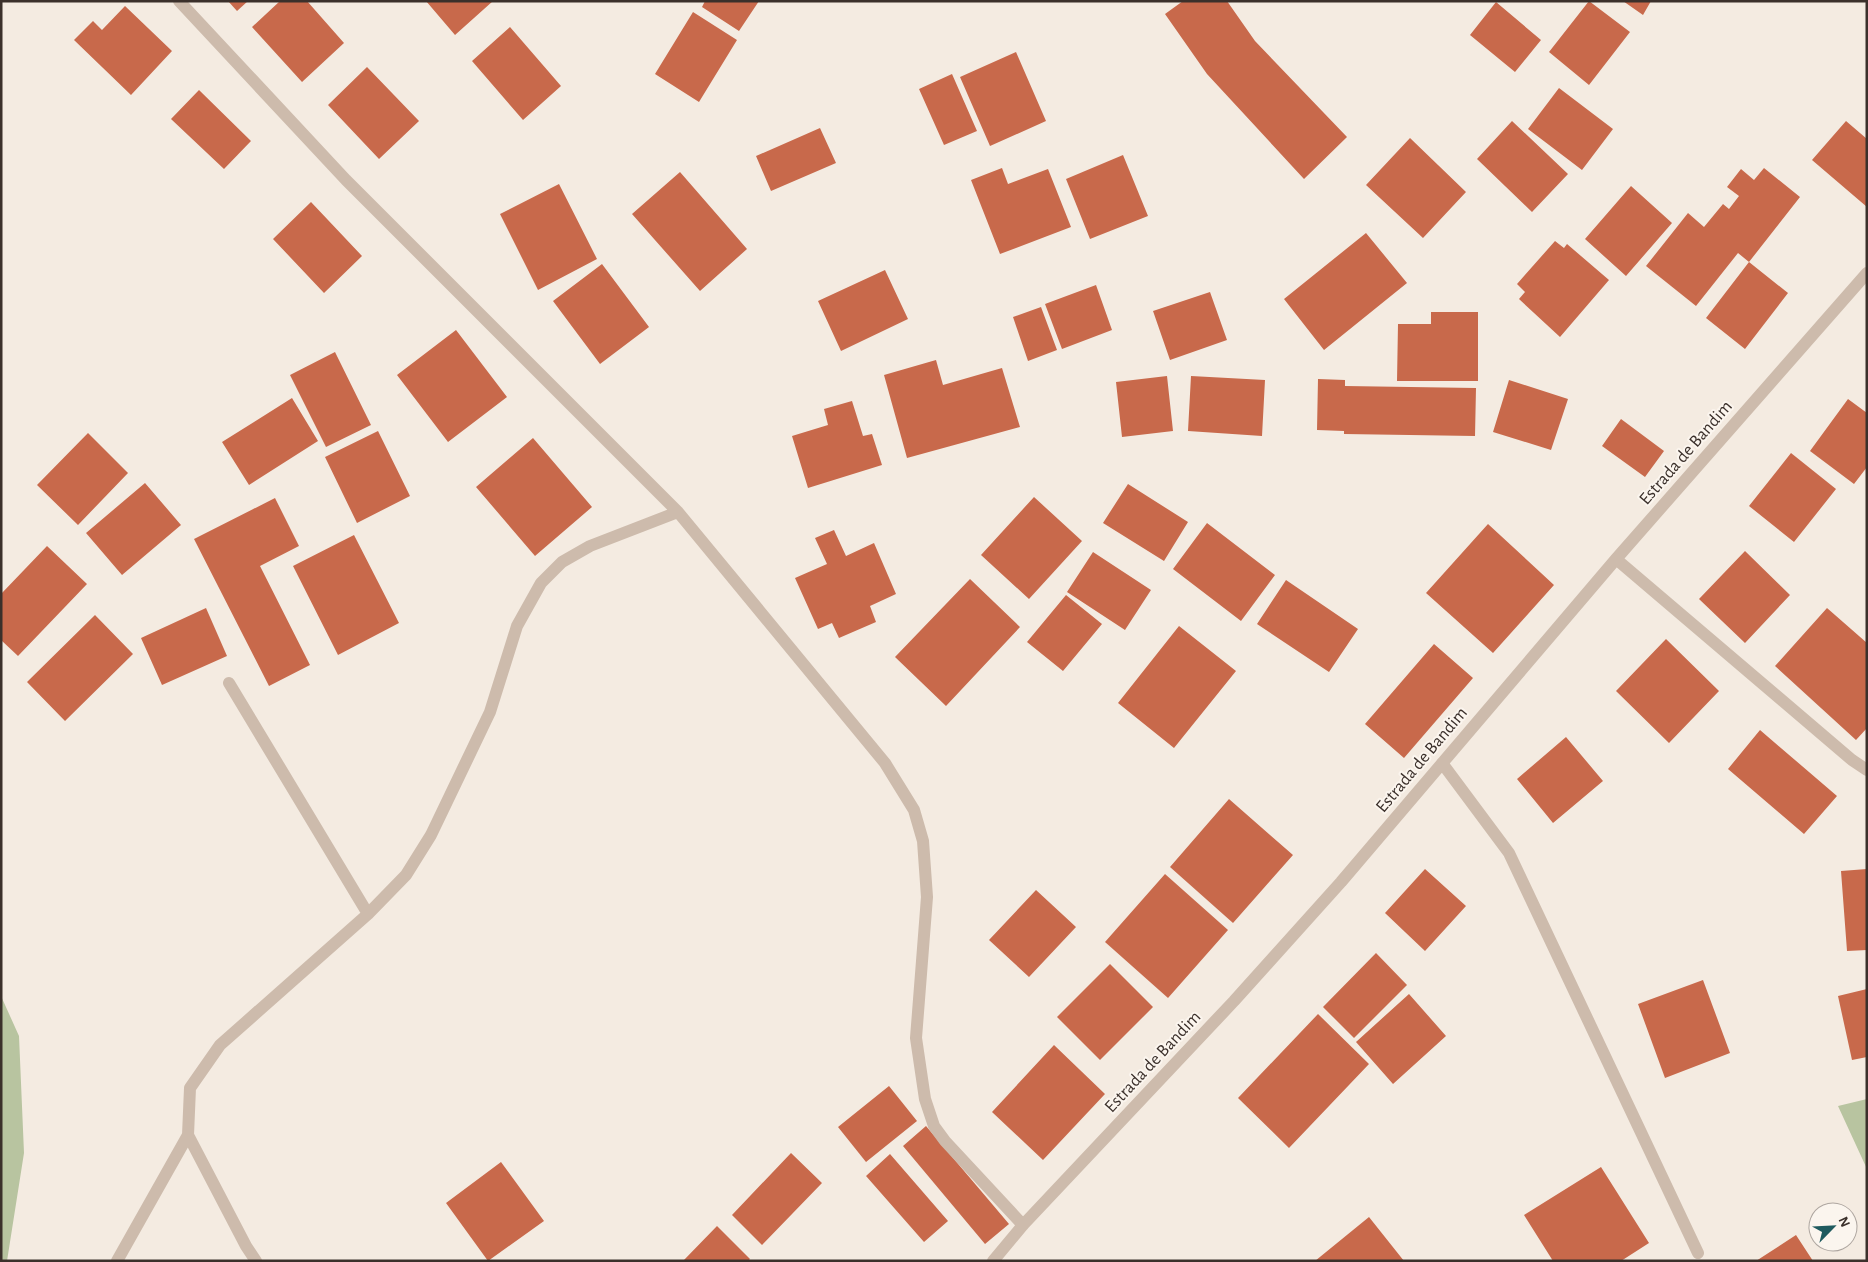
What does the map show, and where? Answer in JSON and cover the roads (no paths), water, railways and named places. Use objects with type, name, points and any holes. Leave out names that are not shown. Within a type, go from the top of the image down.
[{"type":"street","points":[[179,1],[346,180],[678,512],[885,763],[914,810],[924,840],[927,897],[916,1038],[925,1099],[934,1126],[945,1141],[1023,1225]]},
{"type":"street","name":"Estrada de Bandim","points":[[993,1261],[1023,1225],[1234,1001],[1442,763],[1616,559],[1867,274]]},
{"type":"street","points":[[117,1261],[188,1135],[190,1088],[220,1045],[368,914],[406,875],[431,835],[490,712],[517,626],[541,583],[562,562],[590,546],[678,512]]},
{"type":"street","points":[[1616,559],[1852,760],[1867,770]]},
{"type":"street","points":[[229,683],[368,914]]},
{"type":"street","points":[[1442,763],[1509,853],[1698,1253]]},
{"type":"street","points":[[188,1135],[246,1246],[256,1261]]}]
